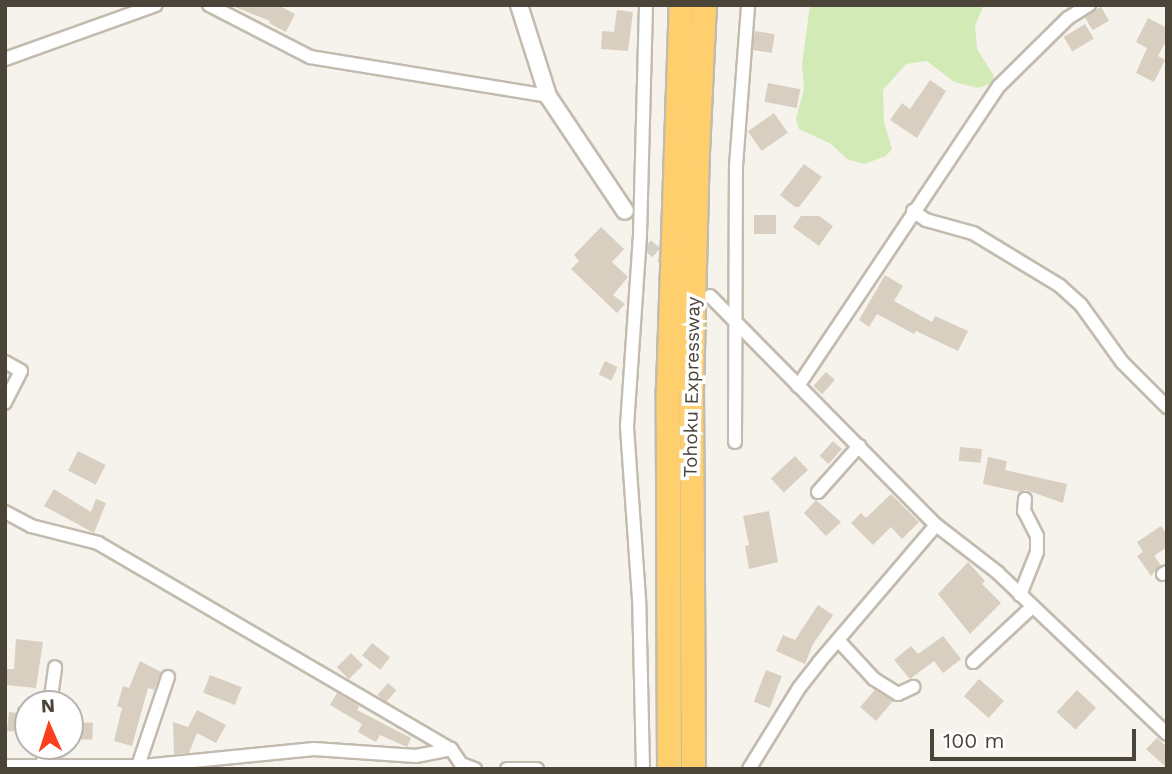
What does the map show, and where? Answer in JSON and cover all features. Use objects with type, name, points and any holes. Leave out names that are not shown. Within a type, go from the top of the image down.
[{"type":"highway","name":"Tohoku Expressway","points":[[669,769],[668,388],[681,5]]},
{"type":"highway","name":"Tohoku Expressway","points":[[693,769],[691,391],[696,152],[704,5]]},
{"type":"street","points":[[5,59],[156,5]]},
{"type":"street","points":[[209,5],[310,57],[548,96]]},
{"type":"street","points":[[519,5],[548,96],[644,239]]},
{"type":"street","points":[[643,769],[639,599],[627,426],[644,239],[646,5]]},
{"type":"street","points":[[735,442],[736,166],[748,5]]},
{"type":"street","points":[[798,386],[999,86],[1068,18],[1089,5]]},
{"type":"street","points":[[913,211],[926,220],[973,233],[1060,286],[1081,304],[1122,362],[1167,407]]},
{"type":"street","points":[[710,296],[936,525],[998,573],[1167,734]]},
{"type":"street","points":[[5,362],[21,371],[5,403]]},
{"type":"street","points":[[818,492],[859,446]]},
{"type":"street","points":[[1020,595],[1037,552],[1037,536],[1024,511],[1025,499]]},
{"type":"street","points":[[5,512],[32,526],[98,543],[451,749],[461,764],[475,769]]},
{"type":"street","points":[[750,769],[799,688],[936,525]]},
{"type":"street","points":[[973,663],[1032,607]]},
{"type":"street","points":[[838,640],[874,679],[898,694],[913,687]]},
{"type":"street","points":[[52,690],[55,667]]},
{"type":"street","points":[[137,767],[168,677]]},
{"type":"street","points":[[5,766],[137,767],[205,764],[314,749],[416,756],[451,749]]},
{"type":"street","points":[[508,769],[537,769]]},
{"type":"green space","points":[[810,5],[984,5],[975,25],[977,49],[994,76],[990,84],[978,88],[954,82],[927,61],[906,64],[883,90],[884,122],[892,149],[886,156],[864,164],[847,159],[831,144],[799,129],[796,119],[804,89],[802,64]]},
{"type":"building","points":[[230,5],[278,5],[295,14],[286,32],[269,23],[270,21]]},
{"type":"building","points":[[1101,7],[1109,21],[1093,30],[1085,16]]},
{"type":"building","points":[[617,10],[633,12],[628,51],[601,49],[602,31],[614,32]]},
{"type":"building","points":[[1148,18],[1167,28],[1167,39],[1158,56],[1165,60],[1154,82],[1136,73],[1147,48],[1136,42]]},
{"type":"building","points":[[1085,24],[1094,39],[1072,51],[1064,37]]},
{"type":"building","points":[[755,31],[775,34],[772,53],[752,50]]},
{"type":"building","points":[[930,80],[946,91],[917,138],[890,120],[902,103],[910,109]]},
{"type":"building","points":[[768,83],[800,89],[797,108],[764,102]]},
{"type":"building","points":[[774,113],[788,133],[762,151],[748,131]]},
{"type":"building","points":[[804,164],[822,177],[799,207],[795,207],[780,195]]},
{"type":"building","points":[[754,215],[776,215],[776,234],[754,234]]},
{"type":"building","points":[[801,216],[819,216],[833,226],[819,246],[793,227]]},
{"type":"building","points":[[601,227],[624,249],[612,262],[628,277],[613,295],[625,304],[617,313],[571,269],[579,261],[574,255]]},
{"type":"building","points":[[885,275],[903,286],[894,301],[932,322],[935,316],[968,331],[958,351],[916,331],[914,334],[877,314],[869,327],[859,320]]},
{"type":"building","points":[[605,361],[618,367],[611,381],[599,375]]},
{"type":"building","points":[[826,372],[835,380],[822,394],[813,386]]},
{"type":"building","points":[[833,441],[842,449],[829,464],[820,456]]},
{"type":"building","points":[[960,447],[982,449],[981,463],[959,461]]},
{"type":"building","points":[[78,451],[106,465],[96,485],[68,471]]},
{"type":"building","points":[[795,456],[808,470],[784,492],[771,479]]},
{"type":"building","points":[[988,457],[1007,461],[1005,470],[1067,484],[1063,503],[1026,490],[1020,492],[983,484]]},
{"type":"building","points":[[54,489],[91,512],[96,499],[106,503],[94,533],[44,506]]},
{"type":"building","points":[[891,494],[919,522],[902,539],[891,527],[873,545],[851,523],[861,513],[866,518]]},
{"type":"building","points":[[816,500],[841,522],[826,536],[804,513]]},
{"type":"building","points":[[769,511],[778,562],[749,569],[745,546],[749,545],[743,516]]},
{"type":"building","points":[[1161,526],[1167,535],[1167,547],[1154,556],[1161,565],[1151,576],[1137,556],[1143,552],[1137,542]]},
{"type":"building","points":[[968,562],[985,581],[982,584],[1001,603],[970,634],[938,594]]},
{"type":"building","points":[[818,605],[833,615],[813,644],[805,664],[776,651],[783,635],[795,640]]},
{"type":"building","points":[[943,636],[961,659],[943,673],[934,661],[910,679],[894,660],[911,646],[918,654]]},
{"type":"building","points":[[16,639],[43,642],[36,688],[6,685],[7,669],[14,669]]},
{"type":"building","points":[[372,643],[390,657],[380,670],[362,656]]},
{"type":"building","points":[[351,653],[363,665],[349,679],[337,667]]},
{"type":"building","points":[[140,661],[161,672],[154,690],[148,688],[132,746],[114,741],[122,708],[117,706],[123,686],[129,688]]},
{"type":"building","points":[[766,670],[782,676],[770,708],[754,702]]},
{"type":"building","points":[[210,675],[242,687],[235,705],[203,693]]},
{"type":"building","points":[[979,679],[1004,701],[989,718],[964,696]]},
{"type":"building","points":[[388,683],[396,690],[386,702],[378,695]]},
{"type":"building","points":[[875,690],[893,701],[876,721],[860,707]]},
{"type":"building","points":[[1077,690],[1096,708],[1076,730],[1057,712]]},
{"type":"building","points":[[337,693],[359,706],[357,710],[411,738],[407,747],[380,735],[376,742],[358,732],[362,724],[330,705]]},
{"type":"building","points":[[197,710],[226,725],[216,743],[197,733],[189,753],[174,754],[173,722],[188,727]]},
{"type":"building","points":[[9,712],[14,713],[14,731],[7,731]]},
{"type":"building","points":[[84,722],[93,723],[92,740],[84,739]]},
{"type":"building","points":[[1157,738],[1167,747],[1167,768],[1146,749]]},
{"type":"tunnel","points":[[647,245],[672,265]]}]
